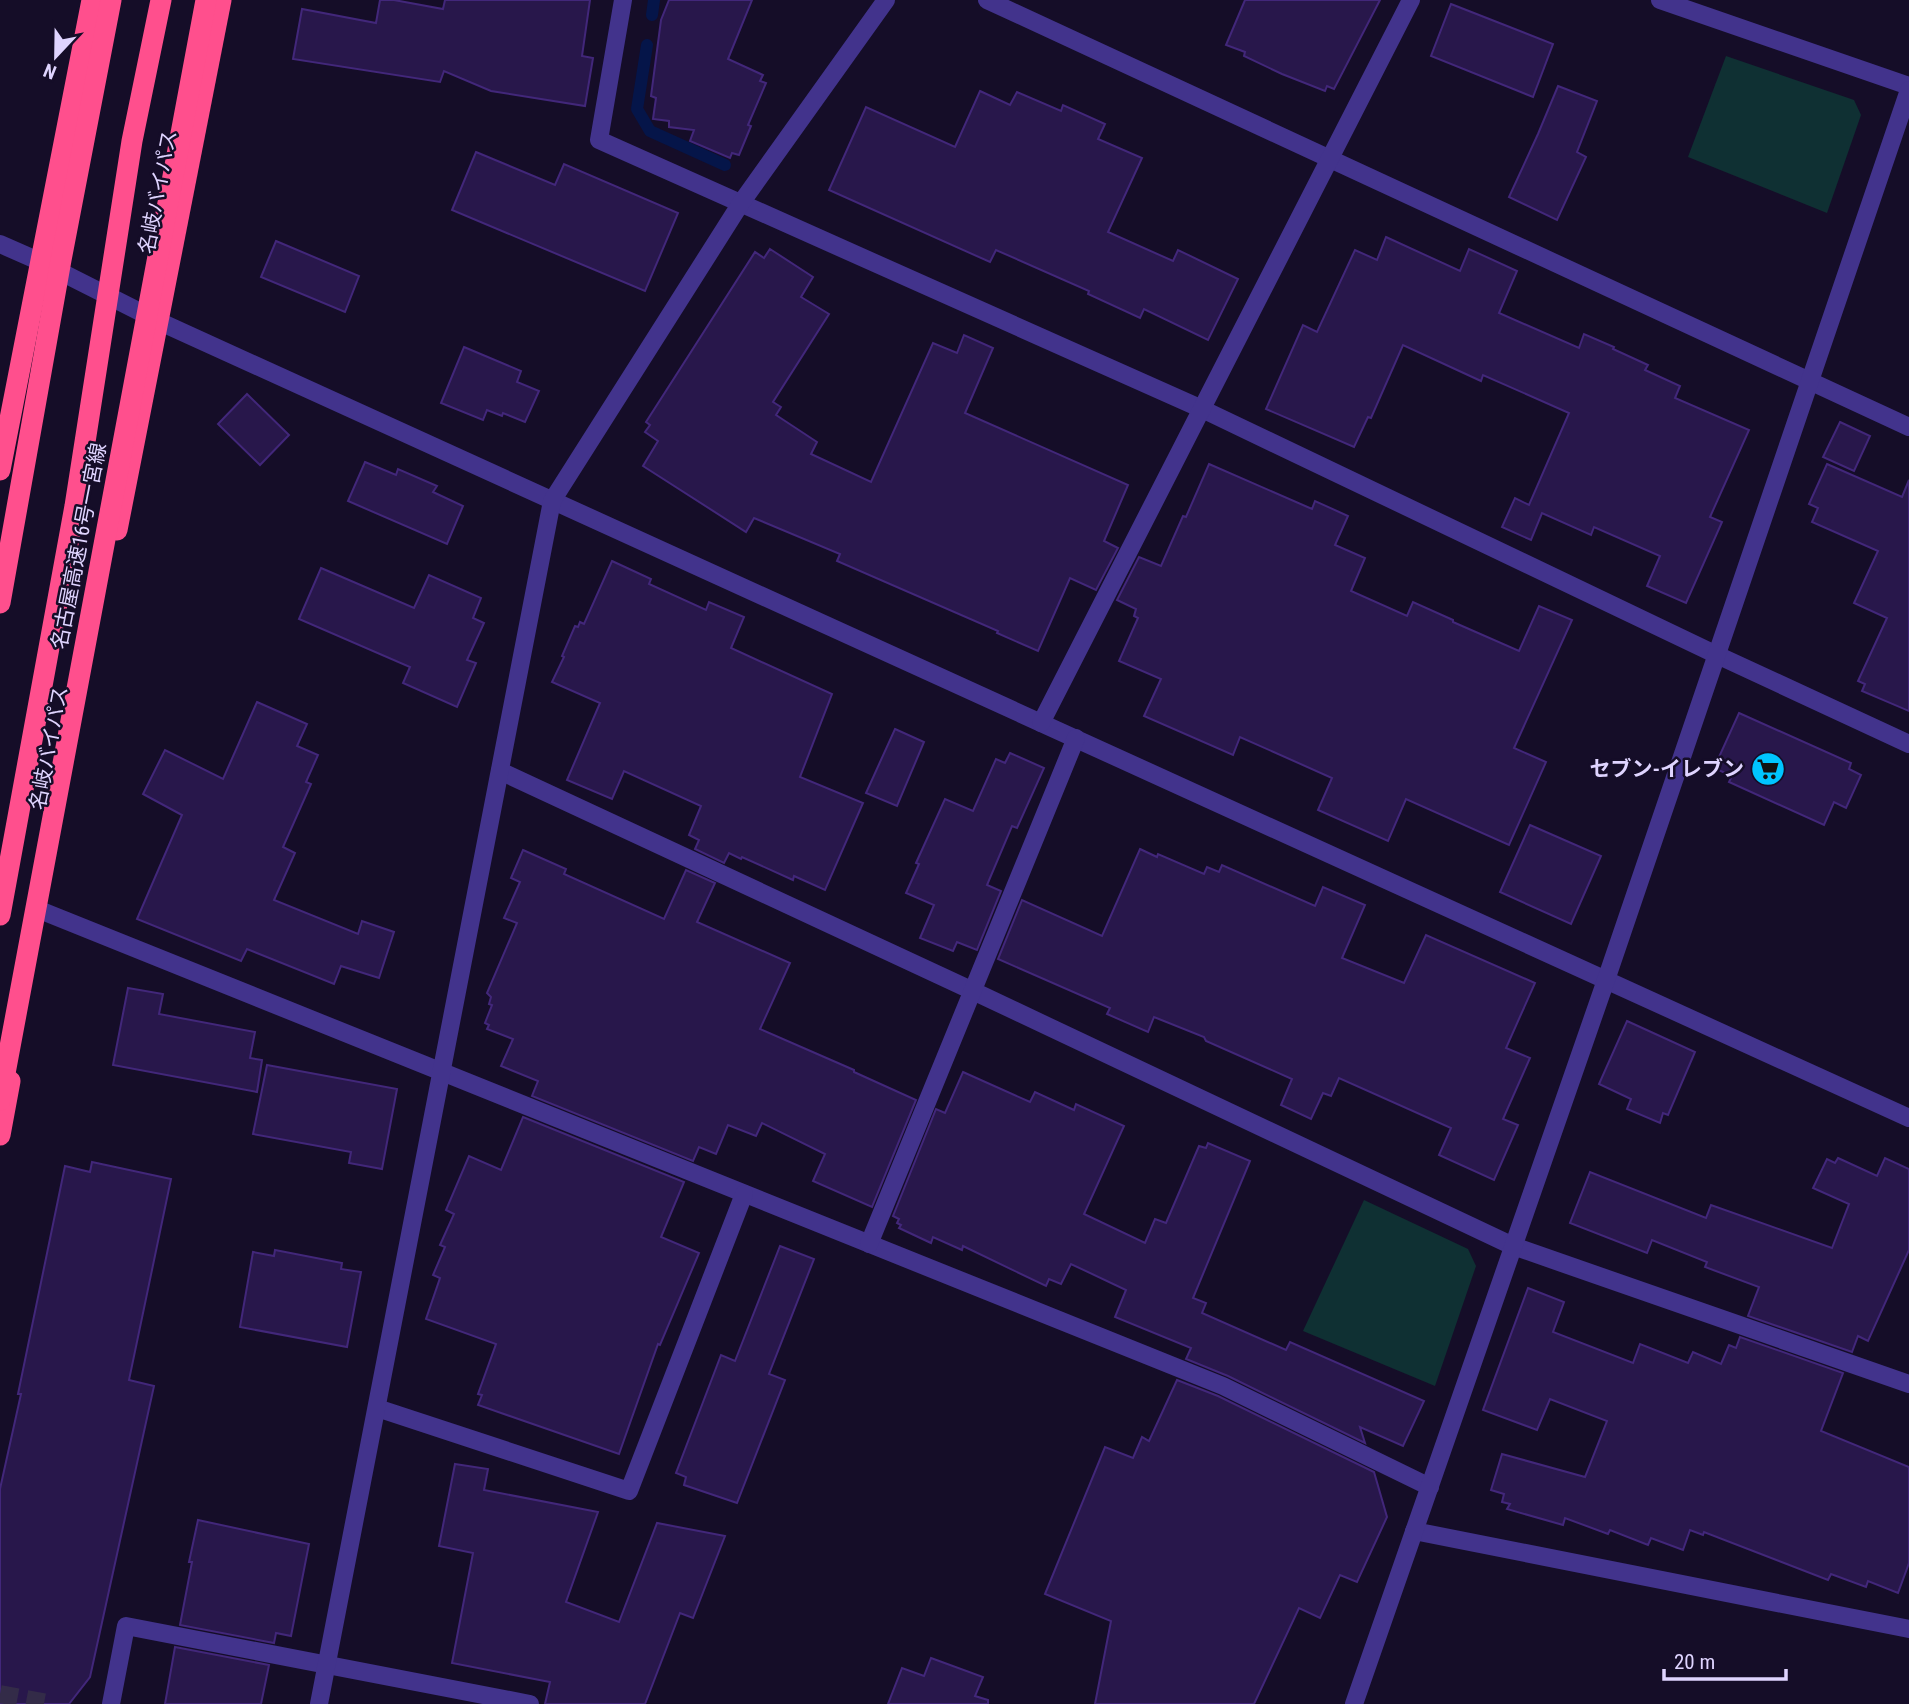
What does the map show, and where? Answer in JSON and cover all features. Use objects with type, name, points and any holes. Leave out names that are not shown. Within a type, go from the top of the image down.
[{"type":"highway","points":[[0,470],[92,0]]},
{"type":"highway","points":[[0,603],[61,260],[111,0]]},
{"type":"highway","points":[[0,915],[75,506],[132,141],[161,0]]},
{"type":"highway","name":"名古屋高速16号一宮線","points":[[0,1100],[206,0]]},
{"type":"highway","name":"名岐バイパス","points":[[0,1135],[221,0]]},
{"type":"street","points":[[624,0],[599,140],[1202,409],[1909,744]]},
{"type":"street","points":[[319,1704],[552,500],[741,204],[886,0]]},
{"type":"street","points":[[987,0],[1909,427]]},
{"type":"street","points":[[1041,723],[1411,0]]},
{"type":"street","points":[[1354,1704],[1606,980],[1909,88],[1660,0]]},
{"type":"street","points":[[0,244],[158,321],[1909,1118]]},
{"type":"street","points":[[869,1244],[1076,738]]},
{"type":"street","points":[[500,771],[1513,1246],[1909,1384]]},
{"type":"street","points":[[42,911],[1223,1386],[1430,1487]]},
{"type":"street","points":[[377,1408],[629,1491],[744,1194]]},
{"type":"street","points":[[1414,1531],[1909,1629]]},
{"type":"street","points":[[111,1704],[127,1626],[530,1704]]},
{"type":"green space","points":[[1726,56],[1854,100],[1861,115],[1827,213],[1688,157]]},
{"type":"green space","points":[[1364,1200],[1468,1249],[1476,1266],[1435,1386],[1303,1331]]},
{"type":"building","points":[[380,0],[443,9],[445,0],[590,0],[582,56],[593,58],[585,106],[491,91],[444,71],[440,82],[293,59],[302,9],[376,23]]},
{"type":"building","points":[[669,0],[752,0],[728,59],[763,75],[760,81],[766,83],[748,125],[751,126],[739,155],[732,153],[730,158],[690,141],[694,130],[669,127],[669,121],[653,119],[656,98],[651,96],[661,20]]},
{"type":"building","points":[[1245,0],[1380,0],[1334,89],[1327,86],[1325,91],[1282,74],[1244,56],[1245,52],[1226,45]]},
{"type":"building","points":[[1451,4],[1553,44],[1533,97],[1431,56]]},
{"type":"building","points":[[1558,86],[1597,101],[1577,152],[1586,157],[1557,220],[1509,197]]},
{"type":"building","points":[[980,91],[1010,105],[1017,92],[1061,111],[1063,105],[1105,124],[1098,139],[1142,158],[1108,232],[1173,261],[1178,250],[1238,279],[1208,340],[1144,309],[1140,318],[1088,294],[1089,291],[996,250],[990,262],[829,190],[866,107],[955,147]]},
{"type":"building","points":[[476,152],[555,185],[564,164],[678,213],[645,291],[452,210]]},
{"type":"building","points":[[1386,237],[1460,271],[1469,249],[1517,271],[1499,313],[1579,348],[1584,334],[1614,347],[1613,349],[1648,365],[1645,370],[1680,386],[1675,398],[1749,430],[1710,517],[1722,522],[1686,603],[1647,586],[1660,556],[1594,527],[1591,535],[1542,513],[1531,540],[1502,527],[1515,498],[1529,505],[1569,413],[1483,375],[1481,381],[1403,345],[1371,418],[1368,417],[1354,447],[1266,409],[1303,325],[1317,332],[1355,250],[1377,260]]},
{"type":"building","points":[[276,241],[359,276],[345,312],[261,277]]},
{"type":"building","points":[[770,249],[813,277],[801,297],[829,314],[773,402],[781,407],[776,415],[817,442],[811,454],[871,482],[933,343],[957,353],[964,335],[993,348],[965,413],[1128,485],[1104,541],[1118,548],[1096,590],[1070,578],[1038,651],[837,561],[840,554],[754,518],[746,532],[643,466],[658,441],[645,432],[650,425],[646,422],[755,252],[764,258]]},
{"type":"building","points":[[464,347],[521,371],[517,382],[539,391],[525,422],[487,410],[483,420],[441,403]]},
{"type":"building","points":[[247,394],[289,435],[260,465],[218,424]]},
{"type":"building","points":[[1840,422],[1870,436],[1854,471],[1823,457]]},
{"type":"building","points":[[365,462],[396,475],[398,469],[437,486],[433,492],[463,506],[447,544],[348,501]]},
{"type":"building","points":[[1209,464],[1312,509],[1315,501],[1348,516],[1335,545],[1365,558],[1351,591],[1407,616],[1413,602],[1519,651],[1539,606],[1572,620],[1514,748],[1546,762],[1509,845],[1406,799],[1388,841],[1318,810],[1332,778],[1240,737],[1233,755],[1144,716],[1161,679],[1119,661],[1138,618],[1134,616],[1136,609],[1117,600],[1139,557],[1161,566]]},
{"type":"building","points":[[1827,464],[1902,497],[1909,480],[1909,711],[1862,691],[1865,684],[1858,681],[1887,618],[1854,603],[1878,551],[1812,522],[1818,508],[1809,504]]},
{"type":"building","points":[[612,561],[651,579],[649,584],[706,610],[709,602],[744,617],[731,648],[832,694],[800,777],[863,803],[825,890],[794,876],[793,880],[742,857],[741,859],[729,853],[724,863],[695,849],[699,840],[689,835],[701,806],[624,771],[612,799],[567,780],[600,703],[552,682],[575,626],[578,627],[580,622],[584,624]]},
{"type":"building","points":[[321,568],[414,608],[429,575],[481,598],[473,618],[484,623],[467,660],[476,663],[457,707],[403,683],[410,667],[299,619]]},
{"type":"building","points":[[257,702],[307,724],[297,746],[318,755],[306,782],[311,784],[283,847],[295,853],[274,900],[358,934],[362,921],[394,932],[379,978],[341,966],[334,984],[247,949],[241,961],[137,919],[182,815],[143,794],[165,750],[223,779]]},
{"type":"building","points":[[1739,713],[1851,763],[1849,769],[1861,775],[1846,808],[1834,802],[1824,825],[1729,782],[1732,776],[1714,768]]},
{"type":"building","points":[[895,729],[924,742],[897,806],[866,793]]},
{"type":"building","points":[[1010,753],[1044,768],[1017,828],[1012,826],[987,885],[1001,891],[977,950],[957,942],[953,951],[920,938],[934,905],[906,893],[919,864],[916,863],[945,799],[973,811],[996,759],[1005,763]]},
{"type":"building","points":[[1530,825],[1601,856],[1571,924],[1500,892]]},
{"type":"building","points":[[1140,849],[1204,874],[1207,867],[1219,872],[1222,865],[1315,906],[1323,887],[1365,905],[1342,958],[1404,983],[1426,935],[1535,983],[1506,1048],[1530,1058],[1503,1119],[1518,1125],[1494,1180],[1439,1155],[1451,1128],[1339,1078],[1331,1096],[1323,1093],[1311,1119],[1281,1105],[1292,1079],[1206,1041],[1204,1037],[1154,1017],[1148,1032],[1107,1014],[1110,1008],[998,959],[1022,900],[1102,936]]},
{"type":"building","points":[[523,850],[566,869],[564,874],[664,919],[686,870],[715,883],[697,922],[790,963],[760,1029],[916,1100],[872,1207],[813,1181],[825,1154],[762,1123],[756,1136],[728,1125],[716,1154],[699,1147],[693,1161],[532,1096],[538,1081],[501,1066],[513,1039],[487,1029],[489,1025],[485,1023],[492,1005],[489,1004],[491,997],[487,993],[517,923],[504,918],[520,882],[511,878]]},
{"type":"building","points":[[128,988],[163,994],[159,1014],[255,1032],[250,1058],[262,1060],[257,1092],[113,1065]]},
{"type":"building","points":[[1627,1021],[1695,1052],[1668,1115],[1663,1113],[1660,1123],[1627,1109],[1631,1099],[1599,1084]]},
{"type":"building","points":[[267,1065],[397,1089],[382,1169],[349,1163],[351,1152],[253,1134]]},
{"type":"building","points":[[963,1072],[1030,1102],[1035,1092],[1074,1110],[1076,1104],[1124,1126],[1084,1214],[1145,1243],[1155,1219],[1166,1223],[1199,1146],[1206,1148],[1208,1143],[1250,1161],[1193,1298],[1206,1303],[1202,1313],[1286,1350],[1290,1342],[1424,1401],[1403,1446],[1360,1427],[1365,1443],[1228,1376],[1186,1359],[1191,1348],[1115,1317],[1126,1290],[1071,1264],[1061,1284],[1049,1279],[1046,1286],[963,1246],[962,1250],[933,1237],[931,1243],[899,1228],[899,1219],[893,1216],[936,1109],[945,1113]]},
{"type":"building","points":[[523,1117],[684,1182],[661,1237],[699,1253],[660,1345],[658,1344],[619,1454],[478,1405],[482,1395],[478,1394],[496,1344],[426,1319],[440,1278],[433,1275],[445,1247],[440,1245],[454,1214],[446,1210],[469,1156],[501,1170]]},
{"type":"building","points":[[1838,1158],[1877,1176],[1885,1158],[1909,1169],[1909,1250],[1868,1341],[1858,1336],[1852,1352],[1748,1316],[1759,1287],[1705,1267],[1707,1262],[1652,1240],[1647,1253],[1570,1223],[1590,1172],[1706,1218],[1711,1205],[1832,1248],[1849,1204],[1813,1188],[1827,1159],[1835,1163]]},
{"type":"building","points":[[92,1162],[171,1179],[129,1380],[154,1386],[90,1677],[69,1704],[0,1704],[0,1489],[65,1166],[90,1172]]},
{"type":"building","points":[[780,1246],[814,1259],[769,1374],[785,1380],[737,1503],[684,1485],[686,1477],[676,1473],[721,1355],[735,1361]]},
{"type":"building","points":[[275,1250],[342,1263],[341,1269],[361,1272],[347,1347],[240,1327],[253,1252],[274,1256]]},
{"type":"building","points":[[1528,1288],[1564,1302],[1553,1332],[1633,1363],[1640,1344],[1688,1363],[1693,1352],[1721,1364],[1729,1345],[1736,1348],[1740,1337],[1843,1373],[1821,1431],[1909,1467],[1909,1563],[1898,1593],[1868,1581],[1866,1587],[1831,1574],[1828,1580],[1704,1532],[1703,1535],[1690,1530],[1683,1550],[1651,1538],[1648,1545],[1610,1530],[1608,1534],[1565,1518],[1563,1525],[1507,1509],[1510,1504],[1502,1502],[1504,1494],[1491,1490],[1502,1454],[1585,1477],[1607,1421],[1550,1399],[1537,1430],[1483,1410]]},
{"type":"building","points":[[1177,1380],[1218,1396],[1374,1472],[1387,1517],[1357,1582],[1340,1575],[1320,1618],[1299,1608],[1254,1704],[1095,1704],[1111,1621],[1045,1594],[1105,1447],[1133,1458],[1142,1437],[1149,1441]]},
{"type":"building","points":[[455,1464],[488,1469],[484,1490],[598,1512],[566,1602],[619,1622],[657,1523],[725,1536],[693,1618],[680,1613],[645,1704],[545,1704],[550,1682],[452,1663],[473,1553],[439,1546]]},
{"type":"building","points":[[198,1520],[309,1544],[291,1636],[276,1633],[274,1643],[180,1625]]},
{"type":"building","points":[[175,1647],[269,1665],[261,1704],[165,1704]]},
{"type":"building","points":[[931,1658],[983,1677],[975,1696],[988,1700],[988,1704],[888,1704],[902,1668],[924,1676]]},
{"type":"waterway","points":[[652,15],[654,0]]},
{"type":"waterway","points":[[647,45],[637,109],[650,131],[725,165]]},
{"type":"tunnel","points":[[0,1694],[53,1704]]},
{"type":"place","name":"セブン-イレブン","points":[[1768,769]]}]
